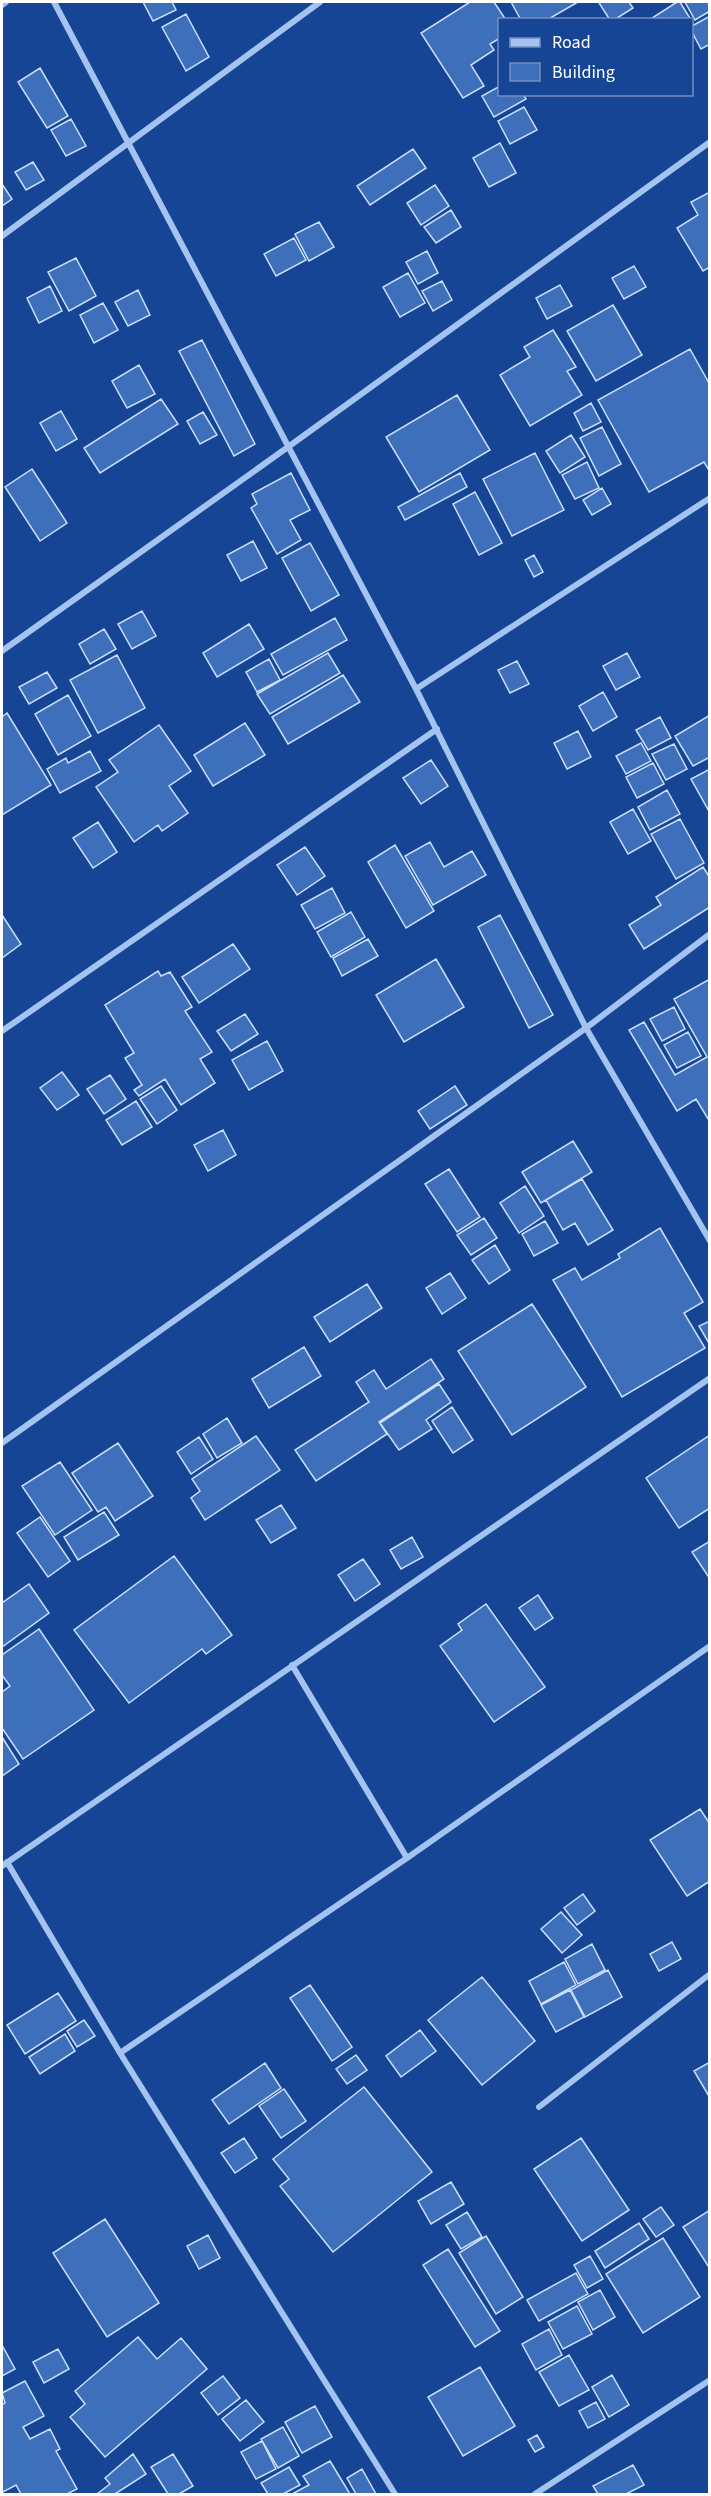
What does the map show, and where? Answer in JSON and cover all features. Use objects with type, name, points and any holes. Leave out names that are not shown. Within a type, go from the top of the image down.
[{"type":"street","points":[[2,5],[6,2]]},
{"type":"street","points":[[54,2],[437,729],[586,1028],[710,1240]]},
{"type":"street","points":[[2,236],[320,2]]},
{"type":"street","points":[[2,651],[710,142]]},
{"type":"street","points":[[416,689],[710,498]]},
{"type":"street","points":[[2,1031],[437,729]]},
{"type":"street","points":[[2,1443],[586,1028],[710,934]]},
{"type":"street","points":[[394,2494],[4,1864],[710,1378]]},
{"type":"street","points":[[120,2053],[406,1858],[710,1646]]},
{"type":"street","points":[[292,1665],[406,1858]]},
{"type":"street","points":[[539,2107],[710,1974]]},
{"type":"street","points":[[535,2494],[710,2380]]},
{"type":"building","points":[[143,2],[172,2],[176,10],[153,21]]},
{"type":"building","points":[[470,2],[494,2],[505,18],[498,18],[498,39],[490,44],[494,50],[471,65],[484,86],[463,98],[421,33]]},
{"type":"building","points":[[511,2],[578,2],[550,18],[520,18]]},
{"type":"building","points":[[629,2],[633,8],[617,18],[609,18],[599,3]]},
{"type":"building","points":[[680,2],[690,18],[652,18]]},
{"type":"building","points":[[685,2],[710,2],[710,11],[695,20]]},
{"type":"building","points":[[186,14],[209,57],[186,71],[162,27]]},
{"type":"building","points":[[710,16],[710,44],[701,49],[693,34],[693,25]]},
{"type":"building","points":[[40,68],[68,116],[47,128],[18,82]]},
{"type":"building","points":[[498,87],[498,96],[524,96],[526,99],[494,117],[482,96]]},
{"type":"building","points":[[524,107],[537,130],[510,144],[498,121]]},
{"type":"building","points":[[71,119],[86,146],[66,156],[51,130]]},
{"type":"building","points":[[500,143],[516,173],[489,187],[473,158]]},
{"type":"building","points":[[413,149],[426,168],[370,205],[357,186]]},
{"type":"building","points":[[33,162],[44,180],[26,190],[15,172]]},
{"type":"building","points":[[2,184],[12,199],[2,206]]},
{"type":"building","points":[[435,185],[449,206],[421,225],[407,203]]},
{"type":"building","points":[[710,192],[710,267],[703,271],[677,228],[698,215],[691,202]]},
{"type":"building","points":[[451,210],[461,227],[436,243],[424,227]]},
{"type":"building","points":[[319,222],[334,247],[309,261],[295,234]]},
{"type":"building","points":[[294,238],[306,260],[276,276],[264,254]]},
{"type":"building","points":[[427,251],[438,273],[418,284],[406,262]]},
{"type":"building","points":[[76,258],[96,296],[69,311],[48,272]]},
{"type":"building","points":[[634,266],[646,287],[624,299],[612,278]]},
{"type":"building","points":[[408,273],[425,303],[400,317],[383,287]]},
{"type":"building","points":[[442,281],[452,300],[433,311],[422,291]]},
{"type":"building","points":[[560,285],[572,306],[547,319],[536,298]]},
{"type":"building","points":[[50,286],[62,311],[39,323],[27,298]]},
{"type":"building","points":[[138,290],[150,315],[128,326],[115,302]]},
{"type":"building","points":[[103,303],[118,330],[94,343],[80,315]]},
{"type":"building","points":[[613,305],[642,355],[596,381],[567,331]]},
{"type":"building","points":[[553,330],[576,367],[567,371],[582,395],[530,426],[500,375],[530,357],[524,347]]},
{"type":"building","points":[[202,340],[255,444],[234,456],[179,351]]},
{"type":"building","points":[[690,349],[710,385],[710,472],[704,462],[649,492],[598,400]]},
{"type":"building","points":[[139,365],[155,394],[127,408],[112,381]]},
{"type":"building","points":[[457,395],[490,450],[419,492],[386,437]]},
{"type":"building","points":[[161,399],[178,424],[100,473],[84,448]]},
{"type":"building","points":[[591,403],[601,422],[583,431],[574,413]]},
{"type":"building","points":[[61,411],[77,439],[56,451],[40,423]]},
{"type":"building","points":[[203,412],[217,435],[200,444],[187,421]]},
{"type":"building","points":[[602,427],[621,464],[599,476],[580,438]]},
{"type":"building","points":[[571,435],[585,457],[560,473],[546,451]]},
{"type":"building","points":[[535,453],[564,510],[512,536],[483,479]]},
{"type":"building","points":[[587,462],[599,488],[575,499],[562,475]]},
{"type":"building","points":[[32,469],[67,523],[40,541],[5,487]]},
{"type":"building","points":[[291,473],[310,510],[290,520],[301,540],[277,554],[251,508],[257,504],[252,494]]},
{"type":"building","points":[[460,473],[467,487],[405,520],[398,507]]},
{"type":"building","points":[[602,488],[611,504],[592,515],[583,500]]},
{"type":"building","points":[[475,492],[502,543],[479,555],[453,504]]},
{"type":"building","points":[[253,541],[267,568],[241,581],[227,555]]},
{"type":"building","points":[[310,543],[339,595],[311,611],[282,558]]},
{"type":"building","points":[[534,555],[543,572],[534,577],[525,560]]},
{"type":"building","points":[[142,611],[156,636],[132,649],[118,624]]},
{"type":"building","points":[[335,618],[347,640],[283,675],[271,654]]},
{"type":"building","points":[[249,624],[264,649],[217,677],[203,653]]},
{"type":"building","points":[[104,629],[116,649],[90,664],[79,644]]},
{"type":"building","points":[[328,653],[340,673],[270,714],[257,694]]},
{"type":"building","points":[[627,653],[640,677],[616,690],[603,666]]},
{"type":"building","points":[[117,655],[145,708],[98,733],[70,680]]},
{"type":"building","points":[[269,659],[280,680],[257,692],[246,672]]},
{"type":"building","points":[[517,661],[529,684],[510,693],[498,670]]},
{"type":"building","points":[[47,672],[57,688],[29,704],[19,687]]},
{"type":"building","points":[[343,675],[360,702],[288,744],[272,717]]},
{"type":"building","points":[[603,692],[617,717],[593,731],[579,706]]},
{"type":"building","points":[[68,695],[91,736],[58,755],[35,714]]},
{"type":"building","points":[[7,713],[51,785],[2,815],[2,717]]},
{"type":"building","points":[[710,715],[710,757],[693,766],[675,736]]},
{"type":"building","points":[[660,717],[671,738],[648,750],[636,730]]},
{"type":"building","points":[[245,723],[265,755],[213,786],[194,755]]},
{"type":"building","points":[[159,725],[191,771],[169,786],[188,813],[162,831],[158,825],[134,842],[96,787],[118,772],[109,760]]},
{"type":"building","points":[[578,731],[591,757],[567,769],[554,743]]},
{"type":"building","points":[[641,743],[651,761],[626,774],[616,756]]},
{"type":"building","points":[[674,744],[687,769],[666,780],[652,754]]},
{"type":"building","points":[[90,751],[101,771],[60,793],[47,769],[66,758],[68,763]]},
{"type":"building","points":[[431,760],[448,786],[421,804],[403,778]]},
{"type":"building","points":[[653,763],[664,784],[637,798],[626,777]]},
{"type":"building","points":[[710,769],[710,813],[691,779]]},
{"type":"building","points":[[667,790],[680,814],[650,830],[638,807]]},
{"type":"building","points":[[633,809],[651,841],[628,854],[610,822]]},
{"type":"building","points":[[680,819],[704,863],[676,879],[651,834]]},
{"type":"building","points":[[98,822],[117,852],[93,868],[73,838]]},
{"type":"building","points":[[430,842],[444,867],[472,851],[486,875],[433,905],[405,856]]},
{"type":"building","points":[[395,845],[434,911],[406,928],[368,862]]},
{"type":"building","points":[[305,847],[325,876],[297,895],[277,865]]},
{"type":"building","points":[[703,867],[710,878],[710,907],[644,949],[629,925],[661,905],[656,897]]},
{"type":"building","points":[[332,888],[345,913],[315,929],[301,905]]},
{"type":"building","points":[[351,912],[365,937],[331,957],[317,932]]},
{"type":"building","points":[[2,915],[21,944],[2,958]]},
{"type":"building","points":[[500,915],[553,1015],[529,1028],[478,927]]},
{"type":"building","points":[[368,939],[378,956],[342,976],[333,958]]},
{"type":"building","points":[[233,944],[250,969],[199,1003],[182,977]]},
{"type":"building","points":[[436,959],[464,1007],[404,1042],[376,995]]},
{"type":"building","points":[[158,971],[161,976],[170,972],[192,1007],[185,1011],[212,1052],[200,1059],[215,1083],[181,1105],[165,1079],[139,1096],[134,1090],[142,1085],[125,1058],[134,1053],[105,1005]]},
{"type":"building","points":[[710,979],[710,1122],[696,1099],[677,1111],[629,1030],[644,1022],[675,1075],[707,1057],[674,999]]},
{"type":"building","points":[[674,1007],[685,1029],[662,1041],[650,1019]]},
{"type":"building","points":[[245,1014],[258,1034],[231,1051],[217,1031]]},
{"type":"building","points":[[688,1032],[701,1056],[677,1068],[664,1045]]},
{"type":"building","points":[[267,1041],[283,1071],[249,1090],[232,1060]]},
{"type":"building","points":[[62,1072],[79,1095],[57,1110],[40,1088]]},
{"type":"building","points":[[110,1075],[126,1099],[104,1114],[87,1089]]},
{"type":"building","points":[[161,1086],[177,1110],[157,1124],[140,1099]]},
{"type":"building","points":[[455,1086],[467,1105],[430,1129],[418,1111]]},
{"type":"building","points":[[136,1101],[152,1127],[122,1145],[106,1120]]},
{"type":"building","points":[[223,1130],[236,1155],[208,1171],[194,1145]]},
{"type":"building","points":[[573,1141],[592,1172],[541,1203],[522,1172]]},
{"type":"building","points":[[449,1169],[480,1217],[457,1232],[425,1184]]},
{"type":"building","points":[[582,1179],[613,1230],[588,1245],[575,1223],[563,1230],[546,1200]]},
{"type":"building","points":[[525,1186],[544,1216],[519,1233],[500,1203]]},
{"type":"building","points":[[484,1218],[497,1238],[471,1255],[457,1235]]},
{"type":"building","points":[[545,1221],[558,1243],[534,1256],[522,1234]]},
{"type":"building","points":[[660,1228],[703,1302],[684,1313],[705,1348],[622,1397],[553,1280],[575,1268],[582,1280],[620,1258],[618,1254]]},
{"type":"building","points":[[495,1245],[510,1270],[489,1284],[472,1260]]},
{"type":"building","points":[[450,1273],[466,1298],[442,1314],[426,1288]]},
{"type":"building","points":[[367,1284],[382,1308],[330,1342],[314,1317]]},
{"type":"building","points":[[532,1304],[586,1387],[512,1435],[458,1351]]},
{"type":"building","points":[[710,1321],[710,1345],[699,1326]]},
{"type":"building","points":[[304,1347],[321,1376],[269,1408],[252,1379]]},
{"type":"building","points":[[431,1359],[444,1379],[379,1422],[387,1434],[316,1481],[295,1450],[369,1402],[356,1382],[374,1370],[386,1389]]},
{"type":"building","points":[[439,1384],[451,1402],[426,1420],[432,1429],[399,1450],[380,1423]]},
{"type":"building","points":[[452,1407],[473,1440],[453,1453],[432,1421]]},
{"type":"building","points":[[227,1418],[242,1443],[217,1458],[203,1434]]},
{"type":"building","points":[[710,1435],[710,1508],[679,1528],[646,1478]]},
{"type":"building","points":[[256,1436],[280,1470],[205,1520],[191,1498],[200,1491],[192,1479]]},
{"type":"building","points":[[199,1437],[213,1459],[191,1474],[177,1452]]},
{"type":"building","points":[[118,1443],[153,1496],[115,1521],[106,1507],[98,1512],[72,1473]]},
{"type":"building","points":[[60,1462],[92,1510],[55,1535],[22,1486]]},
{"type":"building","points":[[281,1505],[296,1528],[271,1543],[256,1520]]},
{"type":"building","points":[[104,1512],[119,1535],[78,1560],[64,1537]]},
{"type":"building","points":[[40,1517],[70,1561],[48,1577],[17,1533]]},
{"type":"building","points":[[412,1537],[423,1557],[401,1569],[390,1550]]},
{"type":"building","points":[[710,1541],[710,1579],[692,1552]]},
{"type":"building","points":[[174,1556],[232,1635],[206,1654],[202,1649],[129,1703],[74,1630]]},
{"type":"building","points":[[363,1559],[380,1584],[355,1601],[338,1575]]},
{"type":"building","points":[[29,1584],[49,1613],[2,1647],[2,1603]]},
{"type":"building","points":[[538,1595],[553,1618],[535,1630],[519,1608]]},
{"type":"building","points":[[486,1604],[545,1687],[494,1722],[440,1646],[462,1630],[458,1624]]},
{"type":"building","points":[[39,1629],[94,1710],[23,1759],[2,1728],[2,1692],[10,1686],[2,1675],[2,1655]]},
{"type":"building","points":[[2,1737],[19,1764],[2,1776]]},
{"type":"building","points":[[700,1809],[710,1824],[710,1881],[687,1896],[650,1840]]},
{"type":"building","points":[[583,1894],[595,1911],[577,1925],[564,1908]]},
{"type":"building","points":[[561,1912],[582,1935],[562,1953],[541,1929]]},
{"type":"building","points":[[672,1942],[681,1959],[659,1971],[650,1954]]},
{"type":"building","points":[[592,1944],[605,1970],[578,1984],[565,1959]]},
{"type":"building","points":[[564,1962],[576,1985],[541,2004],[529,1981]]},
{"type":"building","points":[[608,1970],[622,1997],[585,2017],[571,1990]]},
{"type":"building","points":[[482,1977],[535,2041],[482,2085],[428,2020]]},
{"type":"building","points":[[310,1985],[352,2047],[332,2061],[290,1998]]},
{"type":"building","points":[[570,1990],[584,2017],[556,2032],[541,2005]]},
{"type":"building","points":[[58,1993],[76,2021],[25,2054],[7,2025]]},
{"type":"building","points":[[84,2020],[95,2036],[77,2047],[67,2031]]},
{"type":"building","points":[[420,2030],[436,2051],[401,2077],[386,2056]]},
{"type":"building","points":[[65,2034],[75,2051],[40,2074],[29,2057]]},
{"type":"building","points":[[356,2055],[367,2070],[347,2084],[336,2069]]},
{"type":"building","points":[[710,2062],[710,2098],[694,2071]]},
{"type":"building","points":[[265,2063],[281,2088],[229,2124],[212,2100]]},
{"type":"building","points":[[364,2087],[432,2172],[333,2252],[280,2186],[289,2179],[273,2159]]},
{"type":"building","points":[[284,2089],[306,2121],[281,2138],[259,2106]]},
{"type":"building","points":[[244,2138],[257,2158],[235,2173],[221,2153]]},
{"type":"building","points":[[581,2138],[629,2210],[582,2241],[534,2169]]},
{"type":"building","points":[[451,2182],[464,2204],[431,2224],[418,2201]]},
{"type":"building","points":[[661,2207],[674,2225],[656,2237],[643,2219]]},
{"type":"building","points":[[710,2210],[710,2269],[683,2227]]},
{"type":"building","points":[[467,2212],[482,2237],[461,2249],[446,2225]]},
{"type":"building","points":[[105,2219],[159,2303],[107,2337],[53,2253]]},
{"type":"building","points":[[639,2223],[649,2239],[605,2268],[595,2251]]},
{"type":"building","points":[[208,2235],[220,2258],[199,2269],[187,2246]]},
{"type":"building","points":[[486,2236],[523,2297],[496,2314],[459,2253]]},
{"type":"building","points":[[663,2238],[700,2297],[643,2333],[606,2274]]},
{"type":"building","points":[[448,2249],[500,2331],[475,2347],[423,2265]]},
{"type":"building","points":[[590,2256],[603,2279],[587,2288],[574,2265]]},
{"type":"building","points":[[576,2273],[588,2294],[539,2321],[527,2300]]},
{"type":"building","points":[[600,2290],[615,2317],[593,2330],[578,2302]]},
{"type":"building","points":[[577,2306],[592,2334],[563,2349],[548,2322]]},
{"type":"building","points":[[549,2329],[562,2355],[536,2370],[522,2344]]},
{"type":"building","points":[[138,2337],[157,2359],[181,2338],[207,2369],[105,2457],[70,2417],[85,2404],[75,2391]]},
{"type":"building","points":[[2,2345],[15,2369],[2,2376]]},
{"type":"building","points":[[58,2349],[69,2369],[44,2383],[33,2362]]},
{"type":"building","points":[[569,2355],[589,2390],[559,2406],[539,2372]]},
{"type":"building","points":[[480,2367],[515,2426],[463,2456],[428,2397]]},
{"type":"building","points":[[612,2375],[629,2405],[609,2417],[592,2387]]},
{"type":"building","points":[[223,2376],[240,2398],[218,2415],[201,2393]]},
{"type":"building","points":[[25,2381],[44,2416],[23,2427],[30,2439],[50,2429],[60,2449],[56,2451],[77,2489],[67,2494],[21,2494],[16,2485],[3,2492],[2,2405],[5,2403],[2,2393]]},
{"type":"building","points":[[246,2400],[264,2422],[240,2441],[222,2419]]},
{"type":"building","points":[[596,2402],[605,2419],[588,2428],[579,2411]]},
{"type":"building","points":[[315,2406],[332,2437],[302,2453],[285,2422]]},
{"type":"building","points":[[283,2427],[299,2456],[278,2468],[261,2439]]},
{"type":"building","points":[[537,2435],[544,2447],[535,2452],[528,2440]]},
{"type":"building","points":[[262,2441],[276,2469],[256,2479],[241,2452]]},
{"type":"building","points":[[133,2454],[146,2474],[115,2494],[97,2494],[110,2484],[105,2478]]},
{"type":"building","points":[[173,2454],[193,2486],[179,2494],[168,2494],[151,2467]]},
{"type":"building","points":[[330,2461],[350,2494],[292,2494],[309,2485],[303,2476]]},
{"type":"building","points":[[633,2465],[644,2485],[626,2494],[598,2494],[593,2486]]},
{"type":"building","points":[[289,2467],[300,2485],[283,2494],[268,2494],[261,2483]]},
{"type":"building","points":[[362,2469],[376,2494],[356,2494],[347,2478]]}]
